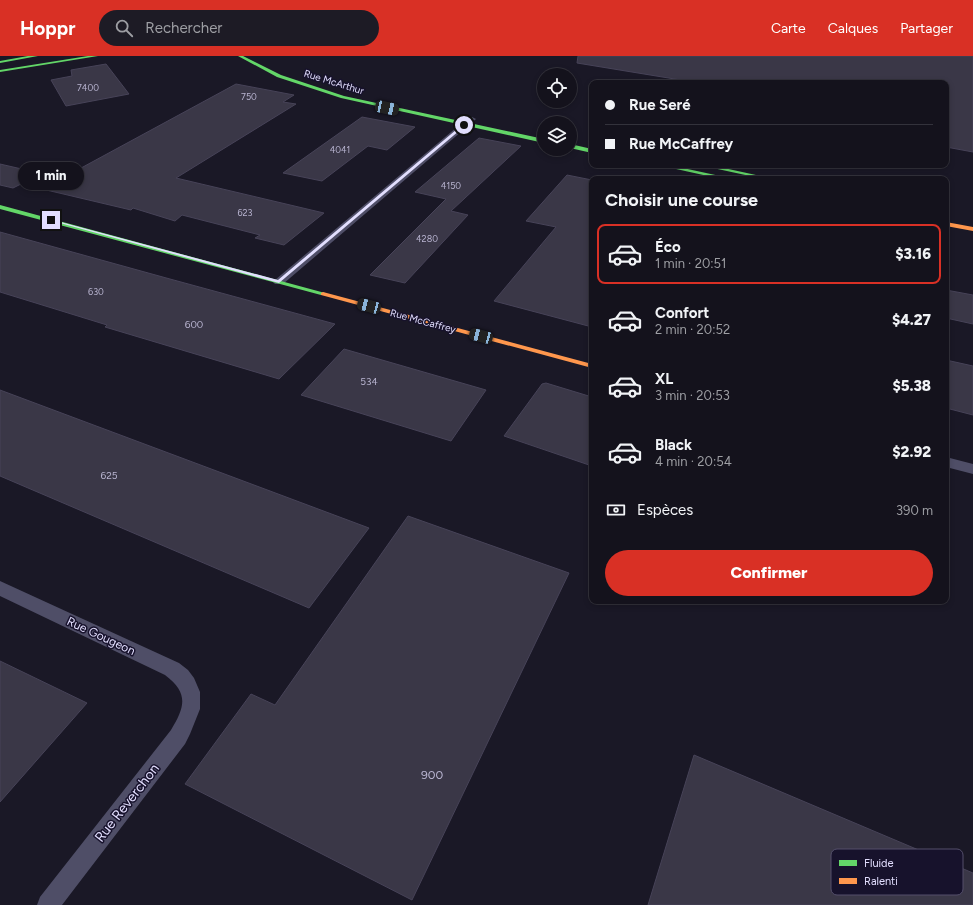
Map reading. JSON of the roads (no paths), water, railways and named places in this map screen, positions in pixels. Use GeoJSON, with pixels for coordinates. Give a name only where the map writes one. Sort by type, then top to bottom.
{"type":"FeatureCollection","features":[{"type":"Feature","properties":{"kind":"main road"},"geometry":{"type":"LineString","coordinates":[[0,62],[36,56]]}},
{"type":"Feature","properties":{"kind":"main road"},"geometry":{"type":"LineString","coordinates":[[16,59],[42,56]]}},
{"type":"Feature","properties":{"kind":"main road"},"geometry":{"type":"LineString","coordinates":[[0,71],[96,56]]}},
{"type":"Feature","properties":{"kind":"main road","name":"Rue McArthur"},"geometry":{"type":"LineString","coordinates":[[240,56],[279,75],[335,95],[374,105],[468,122],[537,132]]}},
{"type":"Feature","properties":{"kind":"main road","name":"Rue McArthur"},"geometry":{"type":"LineString","coordinates":[[257,56],[294,73],[340,89],[537,139]]}},
{"type":"Feature","properties":{"kind":"main road"},"geometry":{"type":"LineString","coordinates":[[577,140],[589,142]]}},
{"type":"Feature","properties":{"kind":"main road"},"geometry":{"type":"LineString","coordinates":[[577,148],[589,150]]}},
{"type":"Feature","properties":{"kind":"main road"},"geometry":{"type":"LineString","coordinates":[[676,168],[715,176]]}},
{"type":"Feature","properties":{"kind":"main road"},"geometry":{"type":"LineString","coordinates":[[717,168],[757,176]]}},
{"type":"Feature","properties":{"kind":"main road","name":"Rue McCaffrey"},"geometry":{"type":"LineString","coordinates":[[0,206],[589,365]]}},
{"type":"Feature","properties":{"kind":"main road"},"geometry":{"type":"LineString","coordinates":[[949,216],[973,220]]}},
{"type":"Feature","properties":{"kind":"main road"},"geometry":{"type":"LineString","coordinates":[[949,225],[973,229]]}},
{"type":"Feature","properties":{"kind":"street"},"geometry":{"type":"LineString","coordinates":[[279,282],[468,122]]}},
{"type":"Feature","properties":{"kind":"street"},"geometry":{"type":"LineString","coordinates":[[949,463],[973,469]]}},
{"type":"Feature","properties":{"kind":"street","name":"Rue Gougeon"},"geometry":{"type":"LineString","coordinates":[[0,588],[172,669],[185,680],[192,694]]}},
{"type":"Feature","properties":{"kind":"street","name":"Rue Reverchon"},"geometry":{"type":"LineString","coordinates":[[48,905],[178,737],[190,714],[192,694]]}}]}
